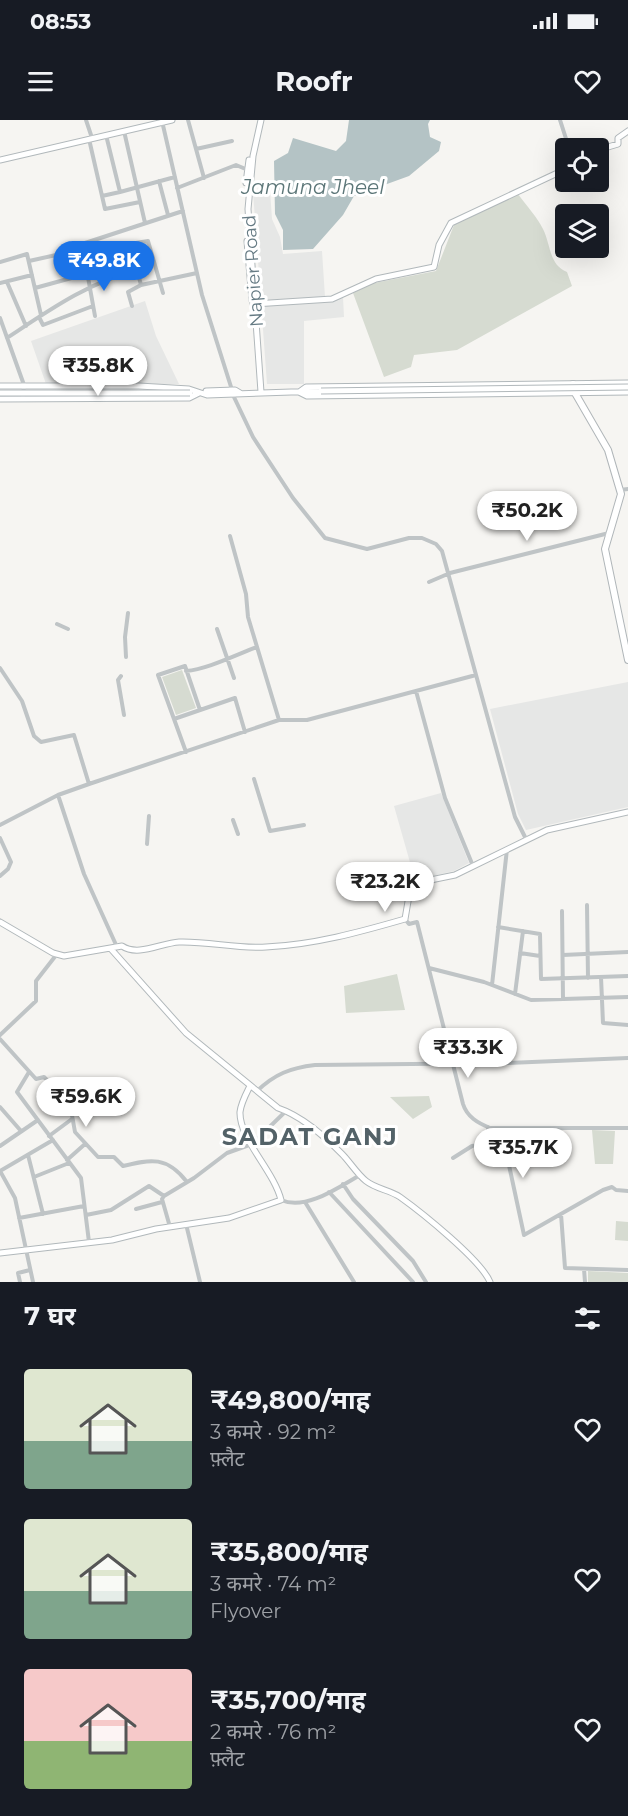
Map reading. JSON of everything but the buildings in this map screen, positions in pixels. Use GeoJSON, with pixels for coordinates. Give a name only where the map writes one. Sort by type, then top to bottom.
{"type":"FeatureCollection","features":[{"type":"Feature","properties":{"kind":"main road"},"geometry":{"type":"LineString","coordinates":[[573,384],[575,393],[608,450],[620,490],[605,549],[628,660]]}},
{"type":"Feature","properties":{"kind":"street"},"geometry":{"type":"LineString","coordinates":[[86,120],[105,209],[140,202]]}},
{"type":"Feature","properties":{"kind":"street"},"geometry":{"type":"LineString","coordinates":[[0,160],[172,120]]}},
{"type":"Feature","properties":{"kind":"street"},"geometry":{"type":"LineString","coordinates":[[188,120],[204,178]]}},
{"type":"Feature","properties":{"kind":"street","name":"Napier Road"},"geometry":{"type":"LineString","coordinates":[[260,120],[249,170],[248,209],[260,390]]}},
{"type":"Feature","properties":{"kind":"street"},"geometry":{"type":"LineString","coordinates":[[560,120],[566,138]]}},
{"type":"Feature","properties":{"kind":"street"},"geometry":{"type":"LineString","coordinates":[[162,121],[197,273],[232,393],[253,436],[282,482],[326,537],[367,549],[409,538],[423,538],[438,547],[450,573],[515,817],[526,839]]}},
{"type":"Feature","properties":{"kind":"street"},"geometry":{"type":"LineString","coordinates":[[124,131],[145,223]]}},
{"type":"Feature","properties":{"kind":"street"},"geometry":{"type":"LineString","coordinates":[[609,147],[618,144],[618,138],[628,131]]}},
{"type":"Feature","properties":{"kind":"street"},"geometry":{"type":"LineString","coordinates":[[106,135],[120,192]]}},
{"type":"Feature","properties":{"kind":"street"},"geometry":{"type":"LineString","coordinates":[[196,149],[232,141]]}},
{"type":"Feature","properties":{"kind":"street"},"geometry":{"type":"LineString","coordinates":[[177,188],[236,165],[249,170]]}},
{"type":"Feature","properties":{"kind":"street"},"geometry":{"type":"LineString","coordinates":[[253,304],[332,299],[376,279],[434,267],[439,244],[451,223],[555,175]]}},
{"type":"Feature","properties":{"kind":"street"},"geometry":{"type":"LineString","coordinates":[[102,196],[175,177]]}},
{"type":"Feature","properties":{"kind":"street"},"geometry":{"type":"LineString","coordinates":[[159,181],[168,216]]}},
{"type":"Feature","properties":{"kind":"street"},"geometry":{"type":"LineString","coordinates":[[96,316],[88,288],[82,244],[183,211]]}},
{"type":"Feature","properties":{"kind":"street"},"geometry":{"type":"LineString","coordinates":[[130,244],[148,242],[163,293]]}},
{"type":"Feature","properties":{"kind":"street"},"geometry":{"type":"LineString","coordinates":[[28,261],[83,249]]}},
{"type":"Feature","properties":{"kind":"street"},"geometry":{"type":"LineString","coordinates":[[0,262],[27,254],[43,325],[93,306]]}},
{"type":"Feature","properties":{"kind":"street"},"geometry":{"type":"LineString","coordinates":[[7,338],[88,288],[137,270],[141,285]]}},
{"type":"Feature","properties":{"kind":"street"},"geometry":{"type":"LineString","coordinates":[[132,306],[128,292],[141,285],[197,273]]}},
{"type":"Feature","properties":{"kind":"street"},"geometry":{"type":"LineString","coordinates":[[35,288],[86,274]]}},
{"type":"Feature","properties":{"kind":"street"},"geometry":{"type":"LineString","coordinates":[[0,283],[32,275]]}},
{"type":"Feature","properties":{"kind":"street"},"geometry":{"type":"LineString","coordinates":[[7,282],[26,326]]}},
{"type":"Feature","properties":{"kind":"street"},"geometry":{"type":"LineString","coordinates":[[0,318],[24,385],[23,399]]}},
{"type":"Feature","properties":{"kind":"street"},"geometry":{"type":"LineString","coordinates":[[300,392],[306,387],[364,385],[628,385]]}},
{"type":"Feature","properties":{"kind":"street"},"geometry":{"type":"LineString","coordinates":[[0,393],[240,393],[260,390],[300,392],[628,385]]}},
{"type":"Feature","properties":{"kind":"street"},"geometry":{"type":"LineString","coordinates":[[0,386],[139,386],[189,389],[201,393]]}},
{"type":"Feature","properties":{"kind":"street"},"geometry":{"type":"LineString","coordinates":[[300,392],[308,396],[370,398],[628,392]]}},
{"type":"Feature","properties":{"kind":"street"},"geometry":{"type":"LineString","coordinates":[[0,399],[189,398],[201,393]]}},
{"type":"Feature","properties":{"kind":"street"},"geometry":{"type":"LineString","coordinates":[[620,490],[628,489]]}},
{"type":"Feature","properties":{"kind":"street"},"geometry":{"type":"LineString","coordinates":[[429,582],[450,573],[609,533]]}},
{"type":"Feature","properties":{"kind":"street"},"geometry":{"type":"LineString","coordinates":[[230,536],[257,647],[279,720]]}},
{"type":"Feature","properties":{"kind":"street"},"geometry":{"type":"LineString","coordinates":[[126,657],[125,637],[128,613]]}},
{"type":"Feature","properties":{"kind":"street"},"geometry":{"type":"LineString","coordinates":[[57,624],[68,629]]}},
{"type":"Feature","properties":{"kind":"street"},"geometry":{"type":"LineString","coordinates":[[217,629],[234,678]]}},
{"type":"Feature","properties":{"kind":"street"},"geometry":{"type":"LineString","coordinates":[[186,671],[203,669],[209,663],[257,647]]}},
{"type":"Feature","properties":{"kind":"street"},"geometry":{"type":"LineString","coordinates":[[186,752],[158,675],[185,666],[200,710]]}},
{"type":"Feature","properties":{"kind":"street"},"geometry":{"type":"LineString","coordinates":[[0,668],[22,701],[34,736],[40,742],[74,735],[88,784]]}},
{"type":"Feature","properties":{"kind":"street"},"geometry":{"type":"LineString","coordinates":[[0,825],[58,795],[279,720],[307,720],[477,675]]}},
{"type":"Feature","properties":{"kind":"street"},"geometry":{"type":"LineString","coordinates":[[121,676],[118,680],[124,715]]}},
{"type":"Feature","properties":{"kind":"street"},"geometry":{"type":"LineString","coordinates":[[416,691],[445,798],[473,866]]}},
{"type":"Feature","properties":{"kind":"street"},"geometry":{"type":"LineString","coordinates":[[174,719],[235,698],[245,732]]}},
{"type":"Feature","properties":{"kind":"street"},"geometry":{"type":"LineString","coordinates":[[254,779],[270,831],[304,825]]}},
{"type":"Feature","properties":{"kind":"street"},"geometry":{"type":"LineString","coordinates":[[58,795],[84,873],[114,948],[186,1033],[278,1108],[306,1123],[373,1185],[399,1196],[430,1221],[480,1266],[490,1282]]}},
{"type":"Feature","properties":{"kind":"street"},"geometry":{"type":"LineString","coordinates":[[628,812],[547,830],[455,875],[411,884],[405,919],[409,924],[417,922],[465,1111],[488,1127],[628,1128]]}},
{"type":"Feature","properties":{"kind":"street"},"geometry":{"type":"LineString","coordinates":[[147,844],[149,816]]}},
{"type":"Feature","properties":{"kind":"street"},"geometry":{"type":"LineString","coordinates":[[233,820],[238,834]]}},
{"type":"Feature","properties":{"kind":"street"},"geometry":{"type":"LineString","coordinates":[[0,838],[11,862],[8,869],[0,876]]}},
{"type":"Feature","properties":{"kind":"street"},"geometry":{"type":"LineString","coordinates":[[492,986],[507,848]]}},
{"type":"Feature","properties":{"kind":"street"},"geometry":{"type":"LineString","coordinates":[[587,905],[588,978]]}},
{"type":"Feature","properties":{"kind":"street"},"geometry":{"type":"LineString","coordinates":[[562,911],[562,999]]}},
{"type":"Feature","properties":{"kind":"street"},"geometry":{"type":"LineString","coordinates":[[0,922],[64,956],[114,948],[146,949],[176,942],[264,948],[357,933],[405,919]]}},
{"type":"Feature","properties":{"kind":"street"},"geometry":{"type":"LineString","coordinates":[[498,927],[541,935],[540,979],[628,976]]}},
{"type":"Feature","properties":{"kind":"street"},"geometry":{"type":"LineString","coordinates":[[515,994],[523,931]]}},
{"type":"Feature","properties":{"kind":"street"},"geometry":{"type":"LineString","coordinates":[[563,955],[628,952]]}},
{"type":"Feature","properties":{"kind":"street"},"geometry":{"type":"LineString","coordinates":[[520,953],[540,956]]}},
{"type":"Feature","properties":{"kind":"street"},"geometry":{"type":"LineString","coordinates":[[57,954],[36,981],[36,1000],[0,1037],[36,1079],[44,1077],[70,1104],[75,1132],[98,1157],[114,1157],[123,1166],[157,1160],[177,1169],[187,1182]]}},
{"type":"Feature","properties":{"kind":"street"},"geometry":{"type":"LineString","coordinates":[[429,968],[531,1000],[628,997]]}},
{"type":"Feature","properties":{"kind":"street"},"geometry":{"type":"LineString","coordinates":[[601,977],[603,1023],[628,1025]]}},
{"type":"Feature","properties":{"kind":"street"},"geometry":{"type":"LineString","coordinates":[[257,1091],[270,1079],[293,1068],[628,1058]]}},
{"type":"Feature","properties":{"kind":"street"},"geometry":{"type":"LineString","coordinates":[[29,1072],[17,1092],[81,1178],[90,1242]]}},
{"type":"Feature","properties":{"kind":"street"},"geometry":{"type":"LineString","coordinates":[[250,1086],[240,1112],[242,1125],[271,1174],[281,1200]]}},
{"type":"Feature","properties":{"kind":"street"},"geometry":{"type":"LineString","coordinates":[[0,1107],[21,1131]]}},
{"type":"Feature","properties":{"kind":"street"},"geometry":{"type":"LineString","coordinates":[[136,1209],[163,1199],[227,1153],[252,1144],[286,1111]]}},
{"type":"Feature","properties":{"kind":"street"},"geometry":{"type":"LineString","coordinates":[[33,1282],[15,1198],[0,1171],[28,1155],[72,1119]]}},
{"type":"Feature","properties":{"kind":"street"},"geometry":{"type":"LineString","coordinates":[[0,1146],[38,1120]]}},
{"type":"Feature","properties":{"kind":"street"},"geometry":{"type":"LineString","coordinates":[[453,1158],[472,1146],[488,1144],[488,1127]]}},
{"type":"Feature","properties":{"kind":"street"},"geometry":{"type":"LineString","coordinates":[[501,1128],[524,1235],[612,1186],[616,1190],[628,1191]]}},
{"type":"Feature","properties":{"kind":"street"},"geometry":{"type":"LineString","coordinates":[[34,1177],[68,1161],[85,1144]]}},
{"type":"Feature","properties":{"kind":"street"},"geometry":{"type":"LineString","coordinates":[[28,1155],[44,1214]]}},
{"type":"Feature","properties":{"kind":"street"},"geometry":{"type":"LineString","coordinates":[[0,1253],[112,1240],[170,1227],[229,1218],[281,1200],[288,1203],[305,1202],[361,1175]]}},
{"type":"Feature","properties":{"kind":"street"},"geometry":{"type":"LineString","coordinates":[[344,1184],[353,1199],[413,1261],[426,1282]]}},
{"type":"Feature","properties":{"kind":"street"},"geometry":{"type":"LineString","coordinates":[[86,1215],[111,1210],[149,1186],[163,1199],[170,1227]]}},
{"type":"Feature","properties":{"kind":"street"},"geometry":{"type":"LineString","coordinates":[[329,1192],[411,1281],[418,1271]]}},
{"type":"Feature","properties":{"kind":"street"},"geometry":{"type":"LineString","coordinates":[[305,1202],[354,1282]]}},
{"type":"Feature","properties":{"kind":"street"},"geometry":{"type":"LineString","coordinates":[[19,1218],[84,1206]]}},
{"type":"Feature","properties":{"kind":"street"},"geometry":{"type":"LineString","coordinates":[[561,1214],[565,1268],[628,1270]]}},
{"type":"Feature","properties":{"kind":"street"},"geometry":{"type":"LineString","coordinates":[[186,1224],[200,1282]]}},
{"type":"Feature","properties":{"kind":"street"},"geometry":{"type":"LineString","coordinates":[[585,1269],[585,1282]]}},
{"type":"Feature","properties":{"kind":"street"},"geometry":{"type":"LineString","coordinates":[[20,1282],[18,1273],[30,1270]]}},
{"type":"Feature","properties":{"kind":"shaded area"},"geometry":{"type":"Polygon","coordinates":[[[270,190],[272,219],[280,237],[283,254],[322,251],[325,297],[343,297],[344,317],[304,321],[304,384],[267,384],[253,192],[270,190]]]}},
{"type":"Feature","properties":{"kind":"shaded area"},"geometry":{"type":"Polygon","coordinates":[[[518,194],[541,225],[554,260],[561,269],[567,272],[572,286],[457,350],[414,355],[411,367],[384,377],[353,293],[374,283],[436,271],[454,225],[518,194]]]}},
{"type":"Feature","properties":{"kind":"shaded area"},"geometry":{"type":"Polygon","coordinates":[[[145,301],[156,336],[179,384],[46,384],[31,341],[145,301]]]}},
{"type":"Feature","properties":{"kind":"shaded area"},"geometry":{"type":"Polygon","coordinates":[[[182,670],[196,708],[176,715],[162,677],[182,670]]]}},
{"type":"Feature","properties":{"kind":"shaded area"},"geometry":{"type":"Polygon","coordinates":[[[628,682],[628,807],[526,830],[518,814],[490,709],[628,682]]]}},
{"type":"Feature","properties":{"kind":"shaded area"},"geometry":{"type":"Polygon","coordinates":[[[441,793],[469,863],[454,871],[415,880],[394,806],[441,793]]]}},
{"type":"Feature","properties":{"kind":"shaded area"},"geometry":{"type":"Polygon","coordinates":[[[397,974],[405,1010],[346,1013],[344,986],[397,974]]]}},
{"type":"Feature","properties":{"kind":"shaded area"},"geometry":{"type":"Polygon","coordinates":[[[429,1096],[432,1107],[413,1119],[390,1097],[429,1096]]]}},
{"type":"Feature","properties":{"kind":"shaded area"},"geometry":{"type":"Polygon","coordinates":[[[592,1130],[615,1131],[613,1164],[595,1164],[592,1130]]]}},
{"type":"Feature","properties":{"kind":"shaded area"},"geometry":{"type":"Polygon","coordinates":[[[616,1221],[628,1222],[628,1241],[615,1240],[616,1221]]]}},
{"type":"Feature","properties":{"kind":"shaded area"},"geometry":{"type":"Polygon","coordinates":[[[588,1271],[628,1273],[628,1282],[588,1282],[588,1271]]]}},
{"type":"Feature","properties":{"kind":"water","name":"Jamuna Jheel"},"geometry":{"type":"Polygon","coordinates":[[[349,120],[430,120],[428,124],[430,137],[441,142],[439,151],[409,176],[354,196],[343,215],[313,249],[283,250],[283,230],[275,214],[274,161],[288,153],[293,138],[336,151],[346,141],[349,120]]]}},
{"type":"Feature","properties":{"kind":"district","name":"SADAT GANJ"},"geometry":{"type":"Point","coordinates":[310,1137]}}]}
